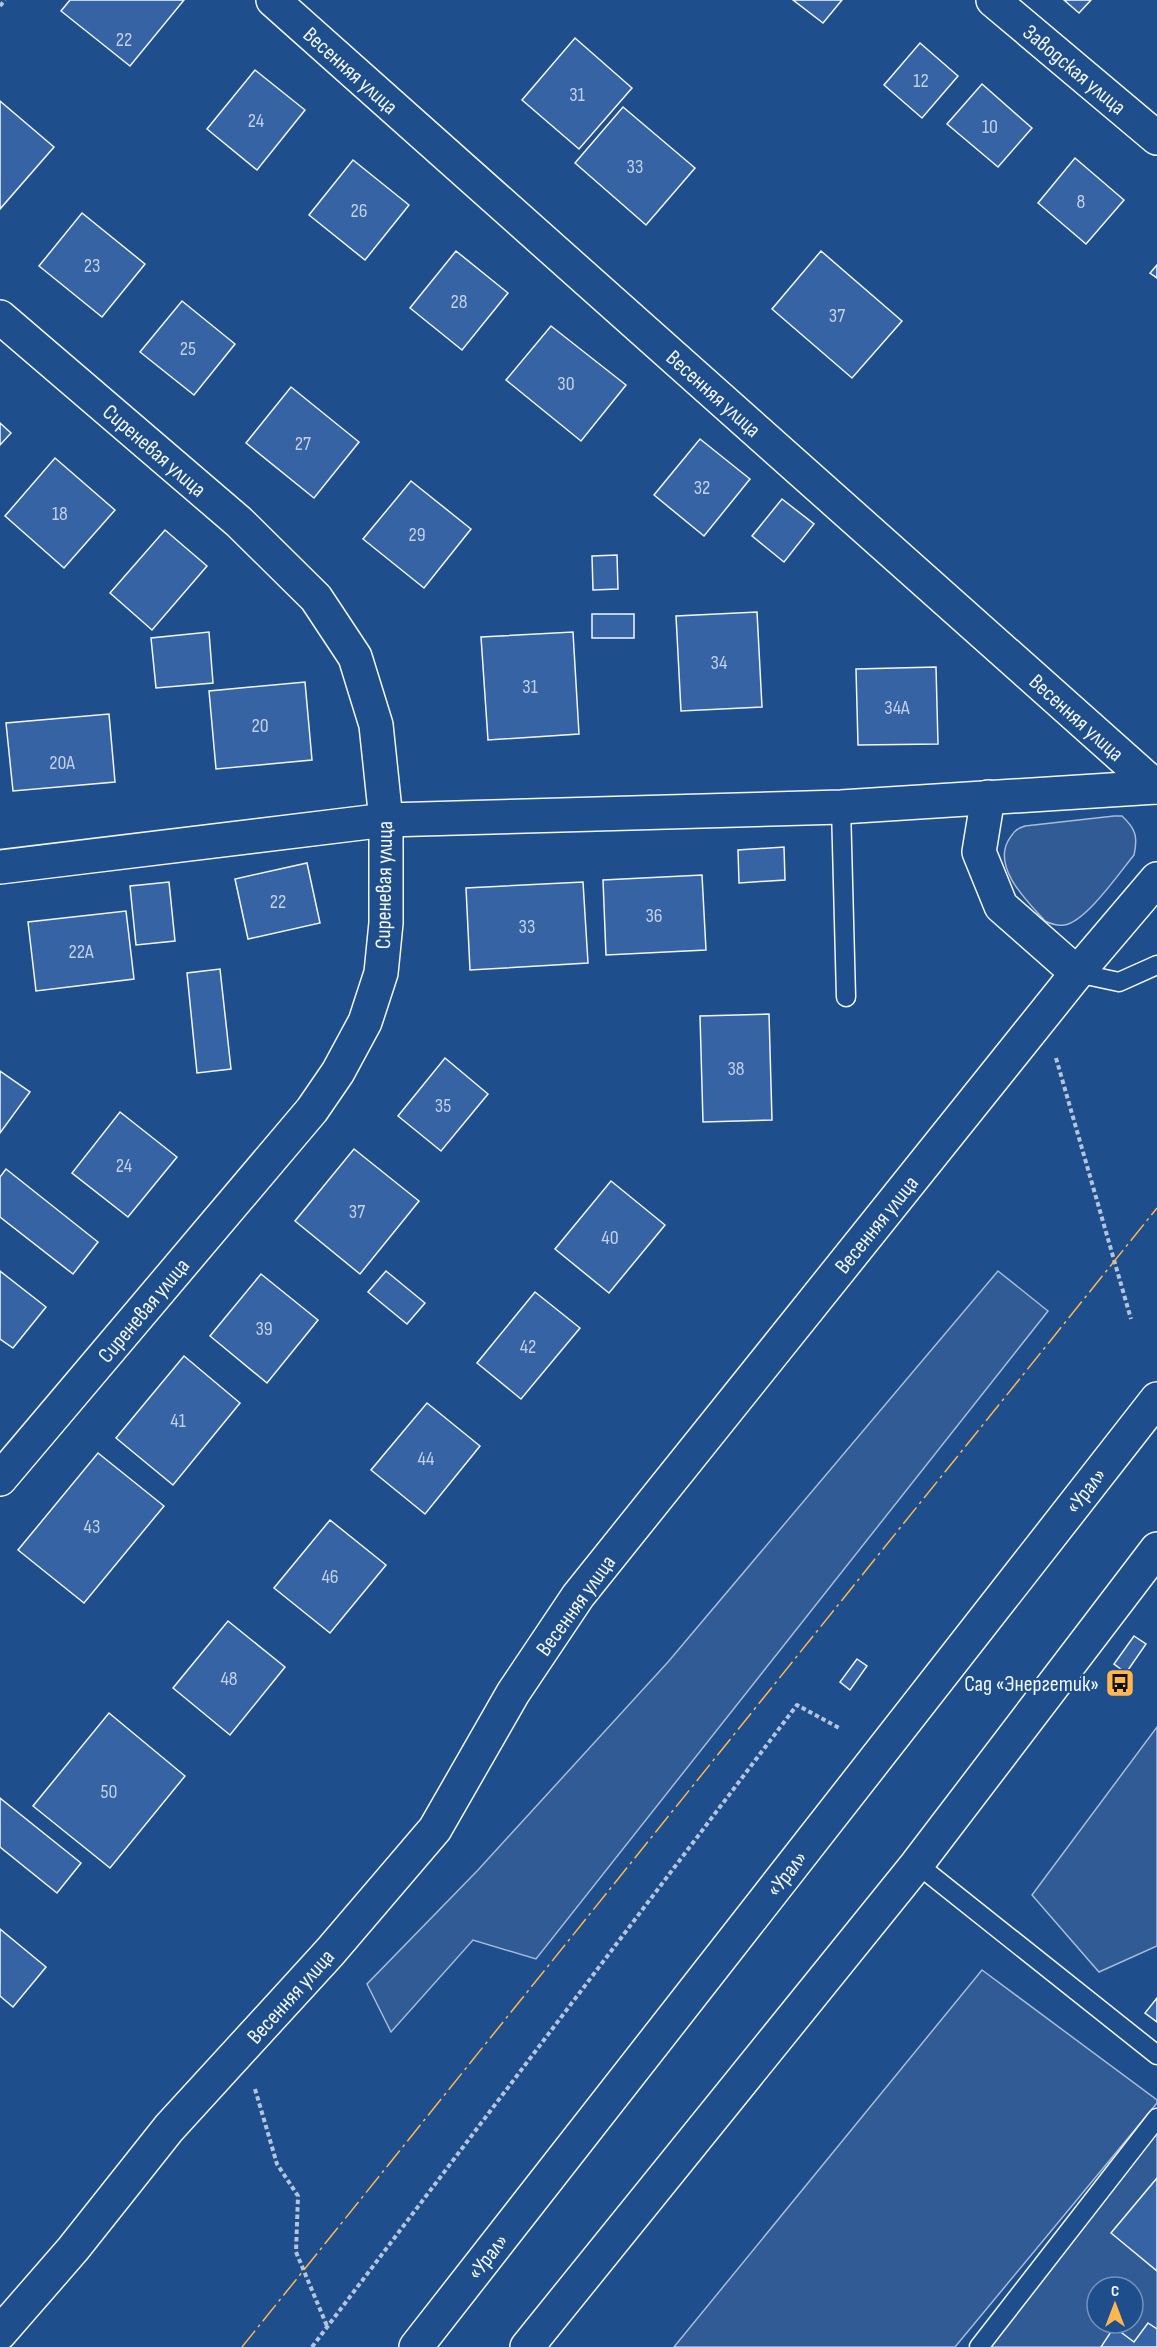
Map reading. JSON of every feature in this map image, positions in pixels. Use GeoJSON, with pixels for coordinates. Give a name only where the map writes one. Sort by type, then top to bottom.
{"type":"FeatureCollection","features":[{"type":"Feature","properties":{"kind":"street","name":"Весенняя улица"},"geometry":{"type":"LineString","coordinates":[[273,0],[1157,787]]}},
{"type":"Feature","properties":{"kind":"street","name":"Заводская улица"},"geometry":{"type":"LineString","coordinates":[[993,0],[1157,138]]}},
{"type":"Feature","properties":{"kind":"street","name":"Сиреневая улица"},"geometry":{"type":"LineString","coordinates":[[0,317],[239,522],[316,598],[355,657],[376,725],[386,820],[386,923],[381,973],[364,1022],[338,1072],[312,1110],[0,1479]]}},
{"type":"Feature","properties":{"kind":"street"},"geometry":{"type":"LineString","coordinates":[[0,867],[386,820],[841,807],[1157,787]]}},
{"type":"Feature","properties":{"kind":"street"},"geometry":{"type":"LineString","coordinates":[[988,797],[979,852],[1001,906],[1077,973]]}},
{"type":"Feature","properties":{"kind":"street","name":"Весенняя улица"},"geometry":{"type":"LineString","coordinates":[[0,2333],[73,2249],[169,2128],[330,1952],[435,1829],[513,1694],[578,1596],[1077,973],[1157,879]]}},
{"type":"Feature","properties":{"kind":"street","name":"«Урал»"},"geometry":{"type":"LineString","coordinates":[[416,2347],[1157,1399]]}},
{"type":"Feature","properties":{"kind":"street"},"geometry":{"type":"LineString","coordinates":[[527,2347],[917,1864],[1152,1555]]}},
{"type":"Feature","properties":{"kind":"lane"},"geometry":{"type":"LineString","coordinates":[[841,807],[846,998]]}},
{"type":"Feature","properties":{"kind":"lane"},"geometry":{"type":"LineString","coordinates":[[1077,973],[1119,982],[1157,965]]}},
{"type":"Feature","properties":{"kind":"lane"},"geometry":{"type":"LineString","coordinates":[[917,1864],[1157,2055]]}},
{"type":"Feature","properties":{"kind":"lane"},"geometry":{"type":"LineString","coordinates":[[979,2347],[1157,2118]]}},
{"type":"Feature","properties":{"kind":"path"},"geometry":{"type":"LineString","coordinates":[[0,6],[5,0]]}},
{"type":"Feature","properties":{"kind":"path"},"geometry":{"type":"LineString","coordinates":[[1044,1014],[1131,1319]]}},
{"type":"Feature","properties":{"kind":"path"},"geometry":{"type":"LineString","coordinates":[[312,2347],[797,1705],[841,1729]]}},
{"type":"Feature","properties":{"kind":"path"},"geometry":{"type":"LineString","coordinates":[[243,2048],[277,2164],[298,2196],[296,2252],[327,2326]]}},
{"type":"Feature","properties":{"kind":"shaded area"},"geometry":{"type":"Polygon","coordinates":[[[1122,816],[1133,829],[1136,838],[1134,855],[1102,896],[1082,916],[1064,925],[1045,921],[1022,895],[1009,874],[1005,863],[1005,852],[1011,836],[1025,826],[1122,816]]]}},
{"type":"Feature","properties":{"kind":"shaded area"},"geometry":{"type":"Polygon","coordinates":[[[998,1271],[1048,1311],[536,1959],[473,1940],[391,2032],[367,1984],[478,1870],[668,1662],[998,1271]]]}},
{"type":"Feature","properties":{"kind":"shaded area"},"geometry":{"type":"Polygon","coordinates":[[[1157,1727],[1157,1946],[1099,1972],[1032,1895],[1157,1727]]]}},
{"type":"Feature","properties":{"kind":"shaded area"},"geometry":{"type":"Polygon","coordinates":[[[982,1970],[1157,2100],[1157,2103],[955,2347],[674,2347],[982,1970]]]}},
{"type":"Feature","properties":{"kind":"shaded area"},"geometry":{"type":"Polygon","coordinates":[[[1157,2123],[1157,2347],[975,2347],[1157,2123]]]}},
{"type":"Feature","properties":{"kind":"building"},"geometry":{"type":"Polygon","coordinates":[[[70,0],[184,0],[130,66],[61,11],[70,0]]]}},
{"type":"Feature","properties":{"kind":"building"},"geometry":{"type":"Polygon","coordinates":[[[793,0],[842,0],[823,23],[793,0]]]}},
{"type":"Feature","properties":{"kind":"building"},"geometry":{"type":"Polygon","coordinates":[[[1064,0],[1091,0],[1079,13],[1064,0]]]}},
{"type":"Feature","properties":{"kind":"building"},"geometry":{"type":"Polygon","coordinates":[[[575,38],[632,88],[579,149],[522,100],[575,38]]]}},
{"type":"Feature","properties":{"kind":"building"},"geometry":{"type":"Polygon","coordinates":[[[920,43],[958,76],[922,118],[884,85],[920,43]]]}},
{"type":"Feature","properties":{"kind":"building"},"geometry":{"type":"Polygon","coordinates":[[[255,70],[305,110],[257,170],[207,129],[255,70]]]}},
{"type":"Feature","properties":{"kind":"building"},"geometry":{"type":"Polygon","coordinates":[[[982,84],[1032,128],[998,167],[947,124],[982,84]]]}},
{"type":"Feature","properties":{"kind":"building"},"geometry":{"type":"Polygon","coordinates":[[[0,101],[54,147],[0,209],[0,101]]]}},
{"type":"Feature","properties":{"kind":"building"},"geometry":{"type":"Polygon","coordinates":[[[623,107],[695,168],[646,225],[575,163],[623,107]]]}},
{"type":"Feature","properties":{"kind":"building"},"geometry":{"type":"Polygon","coordinates":[[[1075,158],[1124,200],[1086,244],[1038,203],[1075,158]]]}},
{"type":"Feature","properties":{"kind":"building"},"geometry":{"type":"Polygon","coordinates":[[[353,160],[409,205],[365,260],[309,215],[353,160]]]}},
{"type":"Feature","properties":{"kind":"building"},"geometry":{"type":"Polygon","coordinates":[[[82,213],[145,264],[102,317],[39,266],[82,213]]]}},
{"type":"Feature","properties":{"kind":"building"},"geometry":{"type":"Polygon","coordinates":[[[456,251],[508,293],[462,350],[410,308],[456,251]]]}},
{"type":"Feature","properties":{"kind":"building"},"geometry":{"type":"Polygon","coordinates":[[[821,251],[902,321],[852,378],[772,309],[821,251]]]}},
{"type":"Feature","properties":{"kind":"building"},"geometry":{"type":"Polygon","coordinates":[[[1157,265],[1157,278],[1150,273],[1157,265]]]}},
{"type":"Feature","properties":{"kind":"building"},"geometry":{"type":"Polygon","coordinates":[[[182,301],[235,344],[194,395],[140,352],[182,301]]]}},
{"type":"Feature","properties":{"kind":"building"},"geometry":{"type":"Polygon","coordinates":[[[551,326],[626,385],[581,441],[506,380],[551,326]]]}},
{"type":"Feature","properties":{"kind":"building"},"geometry":{"type":"Polygon","coordinates":[[[291,387],[359,442],[314,498],[246,443],[291,387]]]}},
{"type":"Feature","properties":{"kind":"building"},"geometry":{"type":"Polygon","coordinates":[[[0,423],[11,433],[0,445],[0,423]]]}},
{"type":"Feature","properties":{"kind":"building"},"geometry":{"type":"Polygon","coordinates":[[[700,439],[750,479],[704,536],[654,495],[700,439]]]}},
{"type":"Feature","properties":{"kind":"building"},"geometry":{"type":"Polygon","coordinates":[[[55,458],[115,510],[64,568],[5,516],[55,458]]]}},
{"type":"Feature","properties":{"kind":"building"},"geometry":{"type":"Polygon","coordinates":[[[411,481],[471,529],[424,588],[363,539],[411,481]]]}},
{"type":"Feature","properties":{"kind":"building"},"geometry":{"type":"Polygon","coordinates":[[[782,499],[814,524],[784,562],[752,536],[782,499]]]}},
{"type":"Feature","properties":{"kind":"building"},"geometry":{"type":"Polygon","coordinates":[[[165,530],[207,566],[152,630],[110,593],[165,530]]]}},
{"type":"Feature","properties":{"kind":"building"},"geometry":{"type":"Polygon","coordinates":[[[617,555],[618,589],[593,590],[592,556],[617,555]]]}},
{"type":"Feature","properties":{"kind":"building"},"geometry":{"type":"Polygon","coordinates":[[[757,612],[762,707],[681,711],[676,616],[757,612]]]}},
{"type":"Feature","properties":{"kind":"building"},"geometry":{"type":"Polygon","coordinates":[[[592,614],[634,614],[634,638],[592,638],[592,614]]]}},
{"type":"Feature","properties":{"kind":"building"},"geometry":{"type":"Polygon","coordinates":[[[209,632],[213,683],[156,688],[151,638],[209,632]]]}},
{"type":"Feature","properties":{"kind":"building"},"geometry":{"type":"Polygon","coordinates":[[[573,632],[579,734],[488,740],[481,637],[573,632]]]}},
{"type":"Feature","properties":{"kind":"building"},"geometry":{"type":"Polygon","coordinates":[[[936,667],[938,744],[858,745],[856,669],[936,667]]]}},
{"type":"Feature","properties":{"kind":"building"},"geometry":{"type":"Polygon","coordinates":[[[305,682],[312,760],[216,769],[209,691],[305,682]]]}},
{"type":"Feature","properties":{"kind":"building"},"geometry":{"type":"Polygon","coordinates":[[[109,714],[115,782],[13,791],[6,723],[109,714]]]}},
{"type":"Feature","properties":{"kind":"building"},"geometry":{"type":"Polygon","coordinates":[[[784,847],[785,880],[739,883],[738,850],[784,847]]]}},
{"type":"Feature","properties":{"kind":"building"},"geometry":{"type":"Polygon","coordinates":[[[307,863],[320,923],[248,939],[235,879],[307,863]]]}},
{"type":"Feature","properties":{"kind":"building"},"geometry":{"type":"Polygon","coordinates":[[[702,875],[706,950],[606,955],[603,880],[702,875]]]}},
{"type":"Feature","properties":{"kind":"building"},"geometry":{"type":"Polygon","coordinates":[[[169,882],[175,941],[136,945],[130,886],[169,882]]]}},
{"type":"Feature","properties":{"kind":"building"},"geometry":{"type":"Polygon","coordinates":[[[583,882],[588,963],[470,970],[466,888],[583,882]]]}},
{"type":"Feature","properties":{"kind":"building"},"geometry":{"type":"Polygon","coordinates":[[[126,911],[134,979],[36,991],[28,922],[126,911]]]}},
{"type":"Feature","properties":{"kind":"building"},"geometry":{"type":"Polygon","coordinates":[[[220,969],[231,1069],[197,1073],[187,973],[220,969]]]}},
{"type":"Feature","properties":{"kind":"building"},"geometry":{"type":"Polygon","coordinates":[[[769,1014],[772,1120],[703,1122],[700,1016],[769,1014]]]}},
{"type":"Feature","properties":{"kind":"building"},"geometry":{"type":"Polygon","coordinates":[[[445,1058],[488,1094],[441,1151],[398,1116],[445,1058]]]}},
{"type":"Feature","properties":{"kind":"building"},"geometry":{"type":"Polygon","coordinates":[[[0,1071],[30,1092],[0,1133],[0,1071]]]}},
{"type":"Feature","properties":{"kind":"building"},"geometry":{"type":"Polygon","coordinates":[[[120,1112],[177,1157],[128,1217],[72,1173],[120,1112]]]}},
{"type":"Feature","properties":{"kind":"building"},"geometry":{"type":"Polygon","coordinates":[[[354,1149],[419,1201],[360,1274],[295,1221],[354,1149]]]}},
{"type":"Feature","properties":{"kind":"building"},"geometry":{"type":"Polygon","coordinates":[[[6,1169],[98,1242],[73,1274],[0,1217],[0,1177],[6,1169]]]}},
{"type":"Feature","properties":{"kind":"building"},"geometry":{"type":"Polygon","coordinates":[[[611,1181],[665,1225],[609,1293],[555,1249],[611,1181]]]}},
{"type":"Feature","properties":{"kind":"building"},"geometry":{"type":"Polygon","coordinates":[[[0,1271],[46,1307],[13,1348],[0,1339],[0,1271]]]}},
{"type":"Feature","properties":{"kind":"building"},"geometry":{"type":"Polygon","coordinates":[[[386,1271],[425,1303],[407,1324],[368,1292],[386,1271]]]}},
{"type":"Feature","properties":{"kind":"building"},"geometry":{"type":"Polygon","coordinates":[[[261,1274],[318,1320],[267,1383],[210,1336],[261,1274]]]}},
{"type":"Feature","properties":{"kind":"building"},"geometry":{"type":"Polygon","coordinates":[[[535,1292],[580,1328],[521,1399],[477,1363],[535,1292]]]}},
{"type":"Feature","properties":{"kind":"building"},"geometry":{"type":"Polygon","coordinates":[[[184,1356],[240,1403],[173,1485],[116,1438],[184,1356]]]}},
{"type":"Feature","properties":{"kind":"building"},"geometry":{"type":"Polygon","coordinates":[[[427,1403],[480,1446],[425,1514],[371,1470],[427,1403]]]}},
{"type":"Feature","properties":{"kind":"building"},"geometry":{"type":"Polygon","coordinates":[[[98,1453],[164,1506],[84,1603],[18,1550],[98,1453]]]}},
{"type":"Feature","properties":{"kind":"building"},"geometry":{"type":"Polygon","coordinates":[[[330,1520],[386,1565],[330,1633],[274,1588],[330,1520]]]}},
{"type":"Feature","properties":{"kind":"building"},"geometry":{"type":"Polygon","coordinates":[[[228,1621],[285,1667],[230,1735],[173,1688],[228,1621]]]}},
{"type":"Feature","properties":{"kind":"building"},"geometry":{"type":"Polygon","coordinates":[[[1134,1636],[1146,1644],[1126,1673],[1114,1664],[1134,1636]]]}},
{"type":"Feature","properties":{"kind":"building"},"geometry":{"type":"Polygon","coordinates":[[[857,1659],[867,1666],[850,1690],[840,1682],[857,1659]]]}},
{"type":"Feature","properties":{"kind":"building"},"geometry":{"type":"Polygon","coordinates":[[[109,1713],[185,1776],[110,1868],[33,1806],[109,1713]]]}},
{"type":"Feature","properties":{"kind":"building"},"geometry":{"type":"Polygon","coordinates":[[[0,1798],[81,1863],[57,1893],[0,1847],[0,1798]]]}},
{"type":"Feature","properties":{"kind":"building"},"geometry":{"type":"Polygon","coordinates":[[[0,1929],[46,1967],[13,2007],[0,1996],[0,1929]]]}},
{"type":"Feature","properties":{"kind":"building"},"geometry":{"type":"Polygon","coordinates":[[[1157,1998],[1157,2022],[1145,2013],[1157,1998]]]}},
{"type":"Feature","properties":{"kind":"building"},"geometry":{"type":"Polygon","coordinates":[[[1157,2178],[1157,2271],[1111,2233],[1157,2178]]]}},
{"type":"Feature","properties":{"kind":"building"},"geometry":{"type":"Polygon","coordinates":[[[1148,2323],[1157,2329],[1157,2347],[1101,2347],[1109,2335],[1125,2335],[1134,2342],[1139,2335],[1145,2335],[1145,2327],[1148,2323]]]}},
{"type":"Feature","properties":{"kind":"power"},"geometry":{"type":"LineString","coordinates":[[242,2347],[1157,1208]]}},
{"type":"Feature","properties":{"kind":"place","name":"Сад «Энергетик»"},"geometry":{"type":"Point","coordinates":[1120,1683]}}]}
